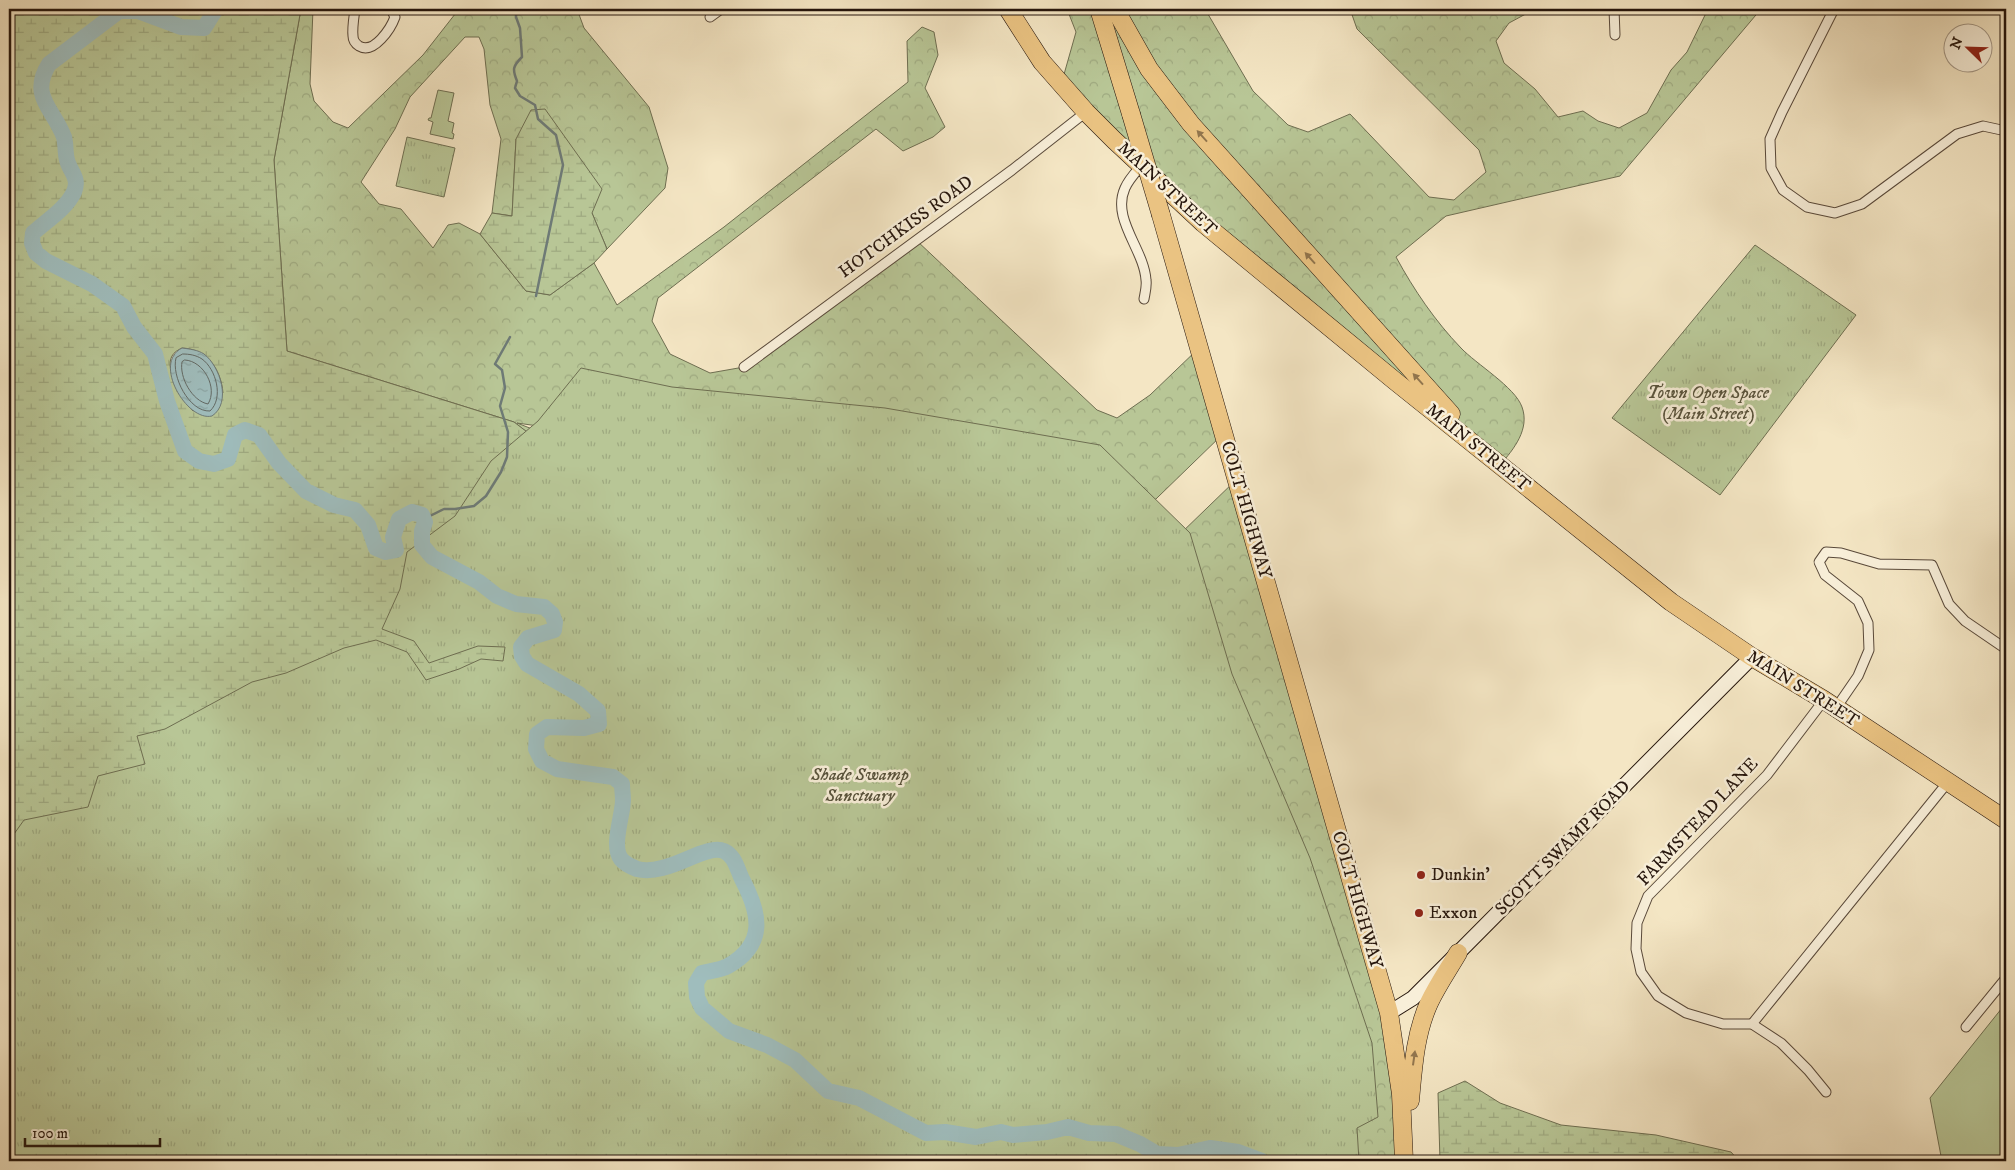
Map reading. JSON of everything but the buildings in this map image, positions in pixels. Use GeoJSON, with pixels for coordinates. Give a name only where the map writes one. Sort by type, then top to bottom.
{"type":"FeatureCollection","features":[{"type":"Feature","properties":{"kind":"highway","name":"MAIN STREET"},"geometry":{"type":"LineString","coordinates":[[1008,9],[1042,62],[1086,112],[1141,166],[1242,256],[1648,585],[1752,657],[1830,704],[2006,820]]}},
{"type":"Feature","properties":{"kind":"highway","name":"COLT HIGHWAY"},"geometry":{"type":"LineString","coordinates":[[1099,9],[1161,216],[1389,1013]]}},
{"type":"Feature","properties":{"kind":"highway"},"geometry":{"type":"LineString","coordinates":[[1115,9],[1149,69],[1191,124],[1441,404],[1500,465]]}},
{"type":"Feature","properties":{"kind":"highway"},"geometry":{"type":"LineString","coordinates":[[1404,1160],[1417,1040],[1429,1004],[1458,954]]}},
{"type":"Feature","properties":{"kind":"highway"},"geometry":{"type":"LineString","coordinates":[[1389,1013],[1399,1075],[1404,1160]]}},
{"type":"Feature","properties":{"kind":"main road","name":"SCOTT SWAMP ROAD"},"geometry":{"type":"LineString","coordinates":[[1389,1013],[1412,998],[1458,954],[1752,657]]}},
{"type":"Feature","properties":{"kind":"street"},"geometry":{"type":"LineString","coordinates":[[355,9],[353,37],[356,44],[362,48],[368,48],[374,45],[392,24],[395,17],[391,9]]}},
{"type":"Feature","properties":{"kind":"street"},"geometry":{"type":"LineString","coordinates":[[710,17],[721,9]]}},
{"type":"Feature","properties":{"kind":"street"},"geometry":{"type":"LineString","coordinates":[[1614,9],[1615,35]]}},
{"type":"Feature","properties":{"kind":"street"},"geometry":{"type":"LineString","coordinates":[[1834,9],[1770,139],[1771,168],[1783,190],[1807,207],[1835,213],[1862,204],[1957,134],[1983,126],[2006,131]]}},
{"type":"Feature","properties":{"kind":"street","name":"HOTCHKISS ROAD"},"geometry":{"type":"LineString","coordinates":[[744,367],[1012,170],[1086,112]]}},
{"type":"Feature","properties":{"kind":"street"},"geometry":{"type":"LineString","coordinates":[[1141,166],[1130,179],[1122,200],[1126,223],[1145,270],[1146,289],[1144,299]]}},
{"type":"Feature","properties":{"kind":"street","name":"FARMSTEAD LANE"},"geometry":{"type":"LineString","coordinates":[[1752,1024],[1723,1024],[1686,1013],[1658,996],[1641,972],[1636,949],[1637,923],[1648,896],[1767,774],[1858,676],[1869,650],[1868,622],[1858,602],[1826,575],[1819,562],[1826,552],[1841,553],[1879,564],[1932,565],[1949,604],[1964,621],[2006,648]]}},
{"type":"Feature","properties":{"kind":"street"},"geometry":{"type":"LineString","coordinates":[[1826,1092],[1781,1042],[1752,1024],[1948,782]]}},
{"type":"Feature","properties":{"kind":"street"},"geometry":{"type":"LineString","coordinates":[[1966,1027],[2006,978]]}},
{"type":"Feature","properties":{"kind":"green space"},"geometry":{"type":"Polygon","coordinates":[[[9,9],[301,9],[274,160],[287,351],[514,422],[649,525],[9,1161],[9,9]],[[182,348],[178,350],[170,362],[170,369],[184,400],[193,411],[223,393],[216,368],[205,356],[191,349],[182,348]]]}},
{"type":"Feature","properties":{"kind":"green space"},"geometry":{"type":"Polygon","coordinates":[[[301,9],[313,9],[310,84],[314,101],[333,122],[348,128],[423,55],[459,9],[577,9],[584,28],[649,107],[668,168],[665,188],[607,249],[592,213],[516,139],[512,216],[492,213],[501,139],[490,105],[484,49],[479,37],[465,37],[410,97],[395,129],[361,182],[379,204],[401,209],[433,248],[448,225],[459,223],[480,234],[526,291],[550,295],[594,263],[617,305],[724,227],[908,82],[907,41],[922,27],[934,32],[938,55],[925,88],[945,127],[933,137],[903,151],[876,129],[658,298],[652,321],[670,354],[710,373],[744,367],[916,240],[1097,410],[1117,418],[1150,395],[1199,348],[1224,433],[1125,529],[813,465],[517,423],[598,455],[1148,565],[1237,479],[1389,1013],[1404,1161],[1351,1161],[827,665],[514,422],[287,351],[274,160],[301,9]]]}},
{"type":"Feature","properties":{"kind":"green space"},"geometry":{"type":"Polygon","coordinates":[[[1067,9],[1205,9],[1253,91],[1288,125],[1308,132],[1350,114],[1429,197],[1454,200],[1486,172],[1479,150],[1357,29],[1350,9],[1535,9],[1509,23],[1496,41],[1504,63],[1535,89],[1558,117],[1583,111],[1598,121],[1619,128],[1647,113],[1671,70],[1687,52],[1708,9],[1761,9],[1620,176],[1446,216],[1396,257],[1442,327],[1461,348],[1512,392],[1522,407],[1524,423],[1522,431],[1515,445],[1500,465],[1319,318],[1061,85],[1076,32],[1067,9]]]}},
{"type":"Feature","properties":{"kind":"green space"},"geometry":{"type":"Polygon","coordinates":[[[438,90],[454,93],[448,121],[454,123],[453,139],[430,134],[433,122],[428,120],[431,118],[438,90]]]}},
{"type":"Feature","properties":{"kind":"green space"},"geometry":{"type":"Polygon","coordinates":[[[545,109],[602,189],[592,213],[607,249],[594,263],[550,295],[526,291],[480,234],[492,213],[512,216],[516,139],[531,110],[545,109]]]}},
{"type":"Feature","properties":{"kind":"green space"},"geometry":{"type":"Polygon","coordinates":[[[407,137],[455,148],[444,197],[396,186],[407,137]]]}},
{"type":"Feature","properties":{"kind":"green space","name":"Town Open Space (Main Street)"},"geometry":{"type":"Polygon","coordinates":[[[1755,245],[1856,315],[1720,495],[1612,418],[1755,245]]]}},
{"type":"Feature","properties":{"kind":"green space","name":"Shade Swamp Sanctuary"},"geometry":{"type":"Polygon","coordinates":[[[581,368],[672,387],[885,408],[1100,445],[1190,533],[1232,674],[1310,858],[1372,1043],[1378,1117],[1357,1128],[1359,1161],[9,1161],[9,841],[24,820],[88,807],[98,776],[145,764],[137,736],[165,729],[252,682],[286,673],[344,648],[376,640],[407,652],[426,680],[481,659],[503,661],[505,647],[478,646],[429,663],[414,641],[382,629],[400,589],[407,552],[455,516],[491,461],[538,421],[581,368]]]}},
{"type":"Feature","properties":{"kind":"green space"},"geometry":{"type":"Polygon","coordinates":[[[2006,1003],[2006,1161],[1946,1161],[1941,1156],[1930,1098],[2006,1003]]]}},
{"type":"Feature","properties":{"kind":"green space"},"geometry":{"type":"Polygon","coordinates":[[[1465,1081],[1500,1103],[1561,1125],[1656,1135],[1731,1152],[1739,1161],[1440,1161],[1438,1093],[1465,1081]]]}},
{"type":"Feature","properties":{"kind":"water"},"geometry":{"type":"Polygon","coordinates":[[[182,348],[204,354],[219,375],[222,385],[221,403],[218,410],[212,416],[202,415],[193,410],[176,390],[171,366],[174,355],[182,348]]]}},
{"type":"Feature","properties":{"kind":"waterway"},"geometry":{"type":"LineString","coordinates":[[216,9],[204,28],[181,27],[138,11],[119,11],[49,64],[43,75],[41,85],[45,102],[64,137],[67,160],[74,175],[76,187],[66,204],[33,233],[32,243],[36,253],[46,261],[92,284],[123,306],[134,327],[155,354],[167,401],[185,451],[199,461],[214,464],[228,459],[235,435],[245,430],[259,435],[279,463],[306,491],[334,505],[355,510],[368,525],[376,548],[386,552],[396,550],[393,537],[399,519],[412,512],[422,515],[425,522],[422,531],[422,545],[432,557],[479,582],[497,596],[516,604],[544,607],[552,614],[555,622],[554,630],[528,638],[521,647],[522,656],[527,664],[579,694],[598,711],[599,724],[584,728],[547,727],[537,734],[536,749],[542,761],[557,769],[613,777],[622,784],[623,806],[617,846],[621,859],[627,864],[637,869],[649,870],[673,865],[707,852],[724,851],[733,859],[748,892],[756,916],[754,938],[749,948],[741,957],[728,966],[702,973],[696,983],[697,997],[702,1008],[729,1031],[767,1045],[795,1060],[828,1091],[859,1098],[926,1133],[945,1132],[976,1137],[1001,1132],[1013,1135],[1047,1132],[1068,1127],[1089,1133],[1116,1134],[1140,1144],[1157,1154],[1178,1155],[1210,1148],[1238,1152],[1262,1161]]}},
{"type":"Feature","properties":{"kind":"waterway"},"geometry":{"type":"LineString","coordinates":[[516,9],[516,17],[520,28],[522,57],[514,68],[517,81],[515,88],[520,96],[535,105],[538,119],[556,135],[563,165],[536,296]]}},
{"type":"Feature","properties":{"kind":"waterway"},"geometry":{"type":"LineString","coordinates":[[424,519],[444,509],[474,506],[486,496],[501,472],[507,457],[508,432],[500,406],[505,388],[502,370],[495,364],[510,337]]}},
{"type":"Feature","properties":{"kind":"place","name":"Dunkin'"},"geometry":{"type":"Point","coordinates":[1421,875]}},
{"type":"Feature","properties":{"kind":"place","name":"Exxon"},"geometry":{"type":"Point","coordinates":[1419,913]}}]}
